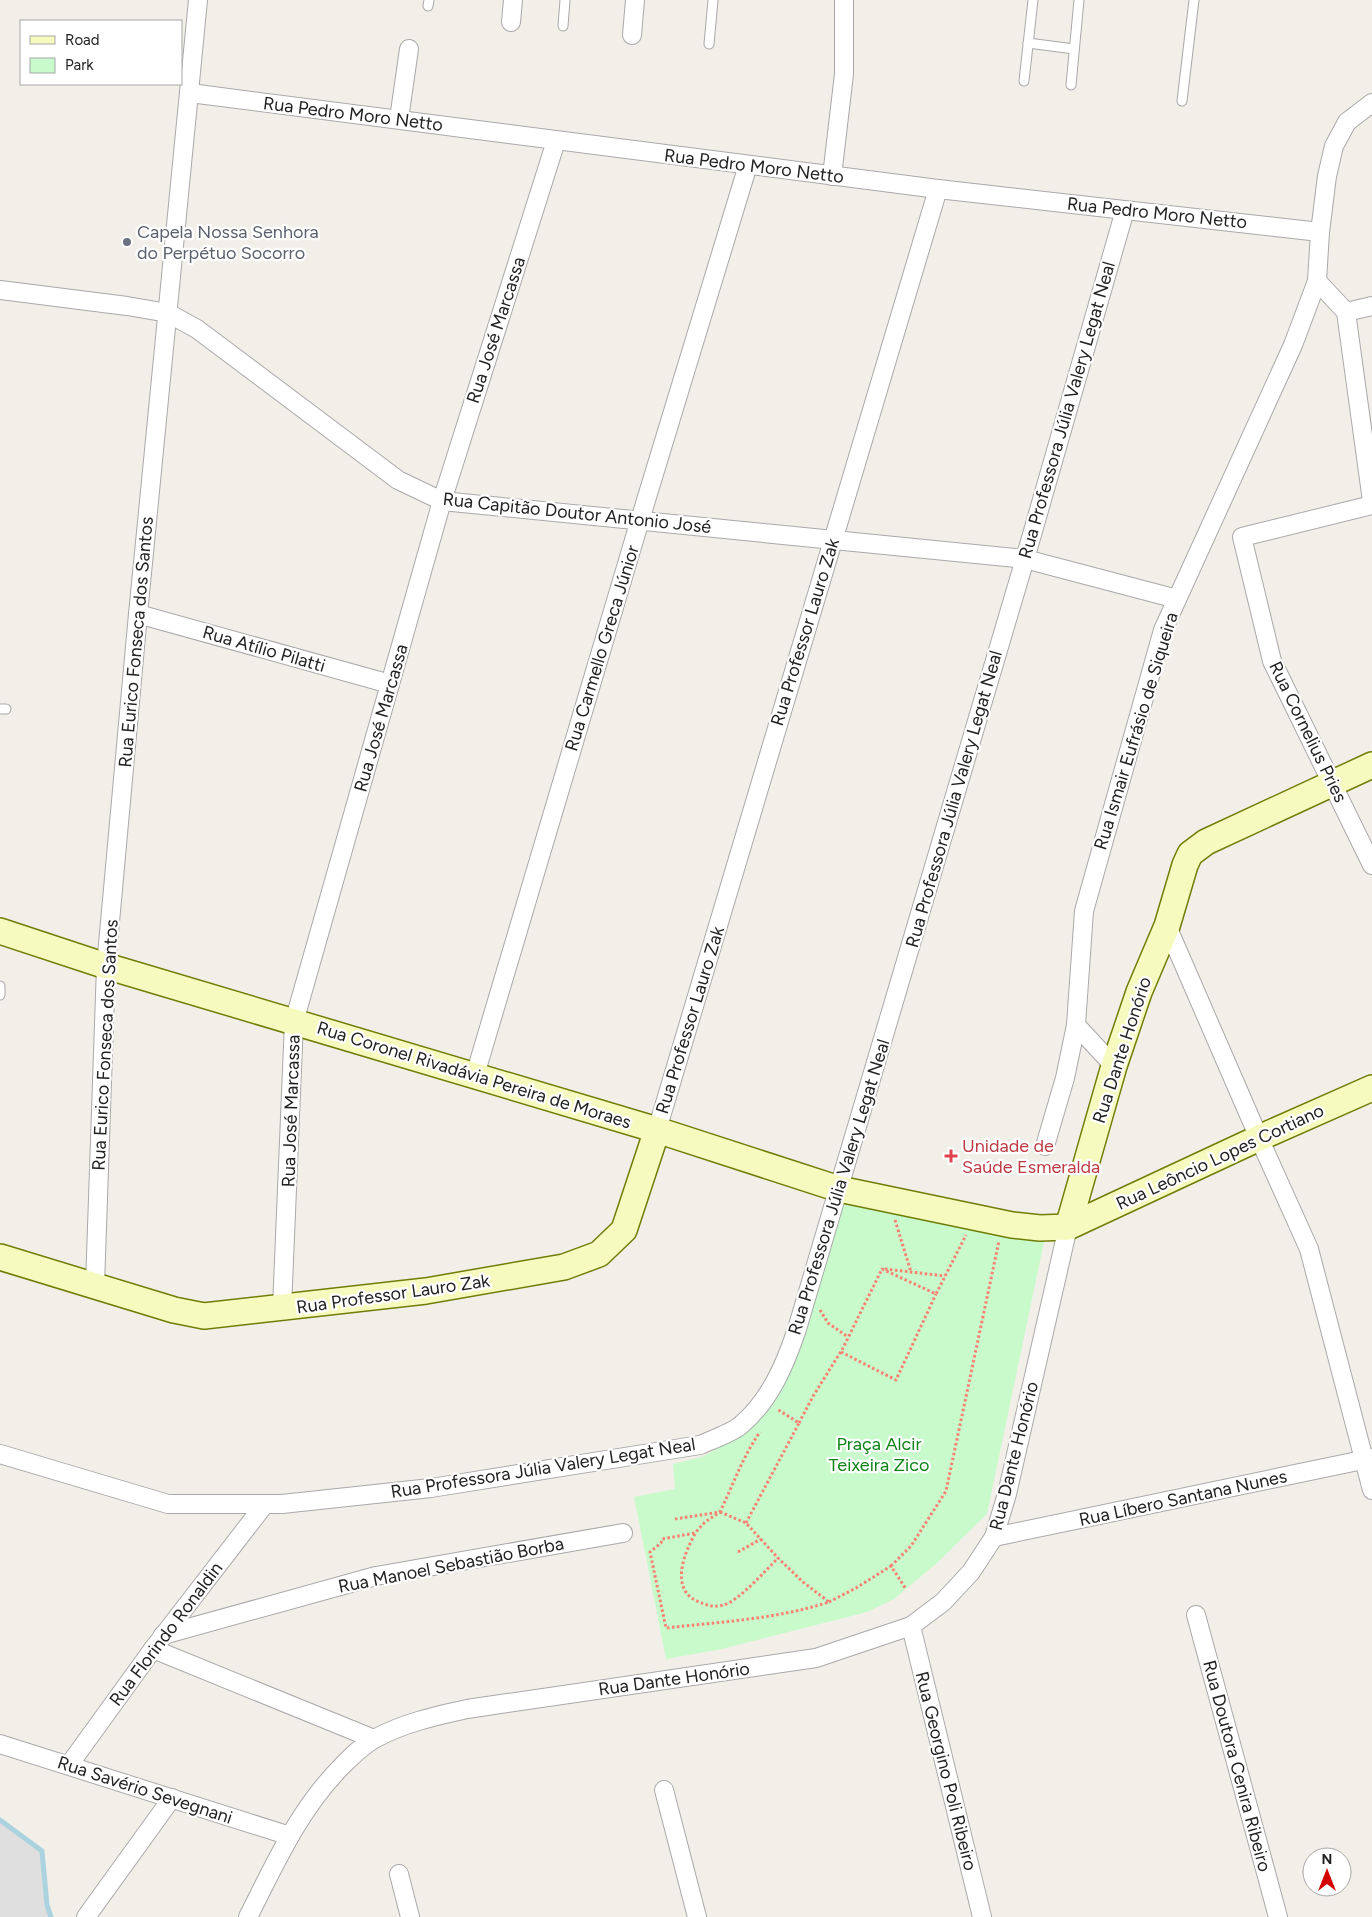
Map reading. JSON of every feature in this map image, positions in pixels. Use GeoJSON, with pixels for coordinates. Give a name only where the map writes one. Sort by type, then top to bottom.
{"type":"FeatureCollection","features":[{"type":"Feature","properties":{"kind":"street","name":"Rua Eurico Fonseca dos Santos"},"geometry":{"type":"LineString","coordinates":[[95,1285],[106,966],[138,614],[198,0]]}},
{"type":"Feature","properties":{"kind":"street"},"geometry":{"type":"LineString","coordinates":[[511,22],[513,0]]}},
{"type":"Feature","properties":{"kind":"street"},"geometry":{"type":"LineString","coordinates":[[632,35],[635,0]]}},
{"type":"Feature","properties":{"kind":"street"},"geometry":{"type":"LineString","coordinates":[[832,176],[844,74],[844,0]]}},
{"type":"Feature","properties":{"kind":"street"},"geometry":{"type":"LineString","coordinates":[[399,119],[410,50]]}},
{"type":"Feature","properties":{"kind":"street","name":"Rua Pedro Moro Netto"},"geometry":{"type":"LineString","coordinates":[[190,93],[832,176],[1320,232]]}},
{"type":"Feature","properties":{"kind":"street","name":"Rua Ismair Eufrásio de Siqueira"},"geometry":{"type":"LineString","coordinates":[[1045,1146],[1065,1078],[1076,1025],[1084,911],[1163,630],[1293,344],[1317,281],[1320,232],[1327,176],[1334,146],[1347,122],[1372,103]]}},
{"type":"Feature","properties":{"kind":"street","name":"Rua José Marcassa"},"geometry":{"type":"LineString","coordinates":[[282,1308],[294,1022],[442,501],[556,141]]}},
{"type":"Feature","properties":{"kind":"street","name":"Rua Carmello Greca Júnior"},"geometry":{"type":"LineString","coordinates":[[475,1075],[748,165]]}},
{"type":"Feature","properties":{"kind":"street","name":"Rua Professor Lauro Zak"},"geometry":{"type":"LineString","coordinates":[[0,1257],[174,1310],[204,1316],[426,1291],[564,1267],[599,1254],[624,1230],[657,1130],[938,189]]}},
{"type":"Feature","properties":{"kind":"street","name":"Rua Professora Júlia Valery Legat Neal"},"geometry":{"type":"LineString","coordinates":[[0,1454],[168,1504],[282,1504],[431,1488],[700,1445],[740,1426],[765,1399],[784,1367],[797,1329],[1025,559],[1125,210]]}},
{"type":"Feature","properties":{"kind":"street"},"geometry":{"type":"LineString","coordinates":[[1317,281],[1346,312],[1372,501]]}},
{"type":"Feature","properties":{"kind":"street","name":"Rua Capitão Doutor Antonio José"},"geometry":{"type":"LineString","coordinates":[[0,290],[168,313],[197,329],[398,480],[442,501],[1025,559],[1177,599]]}},
{"type":"Feature","properties":{"kind":"street"},"geometry":{"type":"LineString","coordinates":[[1346,312],[1372,306]]}},
{"type":"Feature","properties":{"kind":"street","name":"Rua Cornelius Pries"},"geometry":{"type":"LineString","coordinates":[[1372,505],[1242,537],[1272,661],[1372,865]]}},
{"type":"Feature","properties":{"kind":"street","name":"Rua Atílio Pilatti"},"geometry":{"type":"LineString","coordinates":[[138,614],[390,684]]}},
{"type":"Feature","properties":{"kind":"street","name":"Rua Dante Honório"},"geometry":{"type":"LineString","coordinates":[[248,1917],[298,1820],[323,1785],[355,1752],[374,1739],[391,1731],[429,1717],[466,1709],[816,1658],[911,1626],[943,1602],[971,1572],[994,1538],[1007,1494],[1068,1227],[1110,1062],[1167,926],[1187,860],[1194,851],[1206,842],[1372,766]]}},
{"type":"Feature","properties":{"kind":"street"},"geometry":{"type":"LineString","coordinates":[[1167,926],[1309,1249],[1368,1459],[1372,1490]]}},
{"type":"Feature","properties":{"kind":"street","name":"Rua Coronel Rivadávia Pereira de Moraes"},"geometry":{"type":"LineString","coordinates":[[0,931],[106,966],[657,1130],[839,1189],[1012,1226],[1068,1227]]}},
{"type":"Feature","properties":{"kind":"street"},"geometry":{"type":"LineString","coordinates":[[1076,1025],[1110,1062]]}},
{"type":"Feature","properties":{"kind":"street","name":"Rua Leôncio Lopes Cortiano"},"geometry":{"type":"LineString","coordinates":[[1068,1227],[1259,1138],[1372,1088]]}},
{"type":"Feature","properties":{"kind":"street","name":"Rua Líbero Santana Nunes"},"geometry":{"type":"LineString","coordinates":[[994,1538],[1368,1459]]}},
{"type":"Feature","properties":{"kind":"street","name":"Rua Florindo Ronaldin"},"geometry":{"type":"LineString","coordinates":[[70,1766],[158,1642],[266,1504]]}},
{"type":"Feature","properties":{"kind":"street","name":"Rua Manoel Sebastião Borba"},"geometry":{"type":"LineString","coordinates":[[158,1642],[376,1576],[623,1533]]}},
{"type":"Feature","properties":{"kind":"street","name":"Rua Doutora Cenira Ribeiro"},"geometry":{"type":"LineString","coordinates":[[1196,1615],[1278,1917]]}},
{"type":"Feature","properties":{"kind":"street","name":"Rua Georgino Poli Ribeiro"},"geometry":{"type":"LineString","coordinates":[[911,1626],[982,1917]]}},
{"type":"Feature","properties":{"kind":"street"},"geometry":{"type":"LineString","coordinates":[[158,1642],[374,1739]]}},
{"type":"Feature","properties":{"kind":"street","name":"Rua Savério Sevegnani"},"geometry":{"type":"LineString","coordinates":[[0,1744],[290,1836]]}},
{"type":"Feature","properties":{"kind":"street"},"geometry":{"type":"LineString","coordinates":[[664,1790],[697,1917]]}},
{"type":"Feature","properties":{"kind":"street"},"geometry":{"type":"LineString","coordinates":[[86,1917],[172,1798]]}},
{"type":"Feature","properties":{"kind":"street"},"geometry":{"type":"LineString","coordinates":[[399,1874],[410,1917]]}},
{"type":"Feature","properties":{"kind":"lane"},"geometry":{"type":"LineString","coordinates":[[562,26],[565,0]]}},
{"type":"Feature","properties":{"kind":"lane"},"geometry":{"type":"LineString","coordinates":[[708,44],[713,0]]}},
{"type":"Feature","properties":{"kind":"lane"},"geometry":{"type":"LineString","coordinates":[[1024,82],[1034,0]]}},
{"type":"Feature","properties":{"kind":"lane"},"geometry":{"type":"LineString","coordinates":[[1071,84],[1079,0]]}},
{"type":"Feature","properties":{"kind":"lane"},"geometry":{"type":"LineString","coordinates":[[1182,101],[1194,0]]}},
{"type":"Feature","properties":{"kind":"lane"},"geometry":{"type":"LineString","coordinates":[[1028,43],[1074,49]]}},
{"type":"Feature","properties":{"kind":"lane"},"geometry":{"type":"LineString","coordinates":[[0,986],[0,995]]}},
{"type":"Feature","properties":{"kind":"path"},"geometry":{"type":"LineString","coordinates":[[894,1219],[911,1272]]}},
{"type":"Feature","properties":{"kind":"path"},"geometry":{"type":"LineString","coordinates":[[841,1352],[896,1380],[970,1227]]}},
{"type":"Feature","properties":{"kind":"path"},"geometry":{"type":"LineString","coordinates":[[695,1533],[662,1539],[650,1552],[666,1628],[802,1611],[829,1602],[891,1566],[911,1546],[946,1491],[1001,1232]]}},
{"type":"Feature","properties":{"kind":"path"},"geometry":{"type":"LineString","coordinates":[[882,1269],[946,1276]]}},
{"type":"Feature","properties":{"kind":"path"},"geometry":{"type":"LineString","coordinates":[[882,1269],[936,1294]]}},
{"type":"Feature","properties":{"kind":"path"},"geometry":{"type":"LineString","coordinates":[[746,1523],[799,1422],[841,1352],[882,1269]]}},
{"type":"Feature","properties":{"kind":"path"},"geometry":{"type":"LineString","coordinates":[[818,1307],[828,1323],[848,1337]]}},
{"type":"Feature","properties":{"kind":"path"},"geometry":{"type":"LineString","coordinates":[[771,1416],[776,1409],[799,1422]]}},
{"type":"Feature","properties":{"kind":"path"},"geometry":{"type":"LineString","coordinates":[[766,1424],[749,1448],[720,1512],[695,1533],[683,1556],[683,1583],[690,1598],[708,1606],[724,1605],[734,1599],[778,1558]]}},
{"type":"Feature","properties":{"kind":"path"},"geometry":{"type":"LineString","coordinates":[[675,1519],[720,1512],[746,1523],[778,1558],[829,1602]]}},
{"type":"Feature","properties":{"kind":"path"},"geometry":{"type":"LineString","coordinates":[[738,1552],[760,1539]]}},
{"type":"Feature","properties":{"kind":"path"},"geometry":{"type":"LineString","coordinates":[[891,1566],[906,1589]]}},
{"type":"Feature","properties":{"kind":"shaded area"},"geometry":{"type":"Polygon","coordinates":[[[0,1820],[42,1851],[47,1905],[51,1917],[0,1917],[0,1820]]]}},
{"type":"Feature","properties":{"kind":"green space","name":"Praça Alcir Teixeira Zico"},"geometry":{"type":"Polygon","coordinates":[[[843,1200],[1045,1237],[987,1514],[937,1563],[894,1599],[867,1612],[722,1649],[666,1659],[634,1497],[675,1489],[673,1464],[702,1457],[743,1435],[768,1408],[790,1373],[843,1200]]]}},
{"type":"Feature","properties":{"kind":"waterway"},"geometry":{"type":"LineString","coordinates":[[0,1820],[42,1851],[47,1905],[51,1917]]}},
{"type":"Feature","properties":{"kind":"place","name":"Capela Nossa Senhora do Perpétuo Socorro"},"geometry":{"type":"Point","coordinates":[127,242]}},
{"type":"Feature","properties":{"kind":"place","name":"Unidade de Saúde Esmeralda"},"geometry":{"type":"Point","coordinates":[951,1156]}}]}
